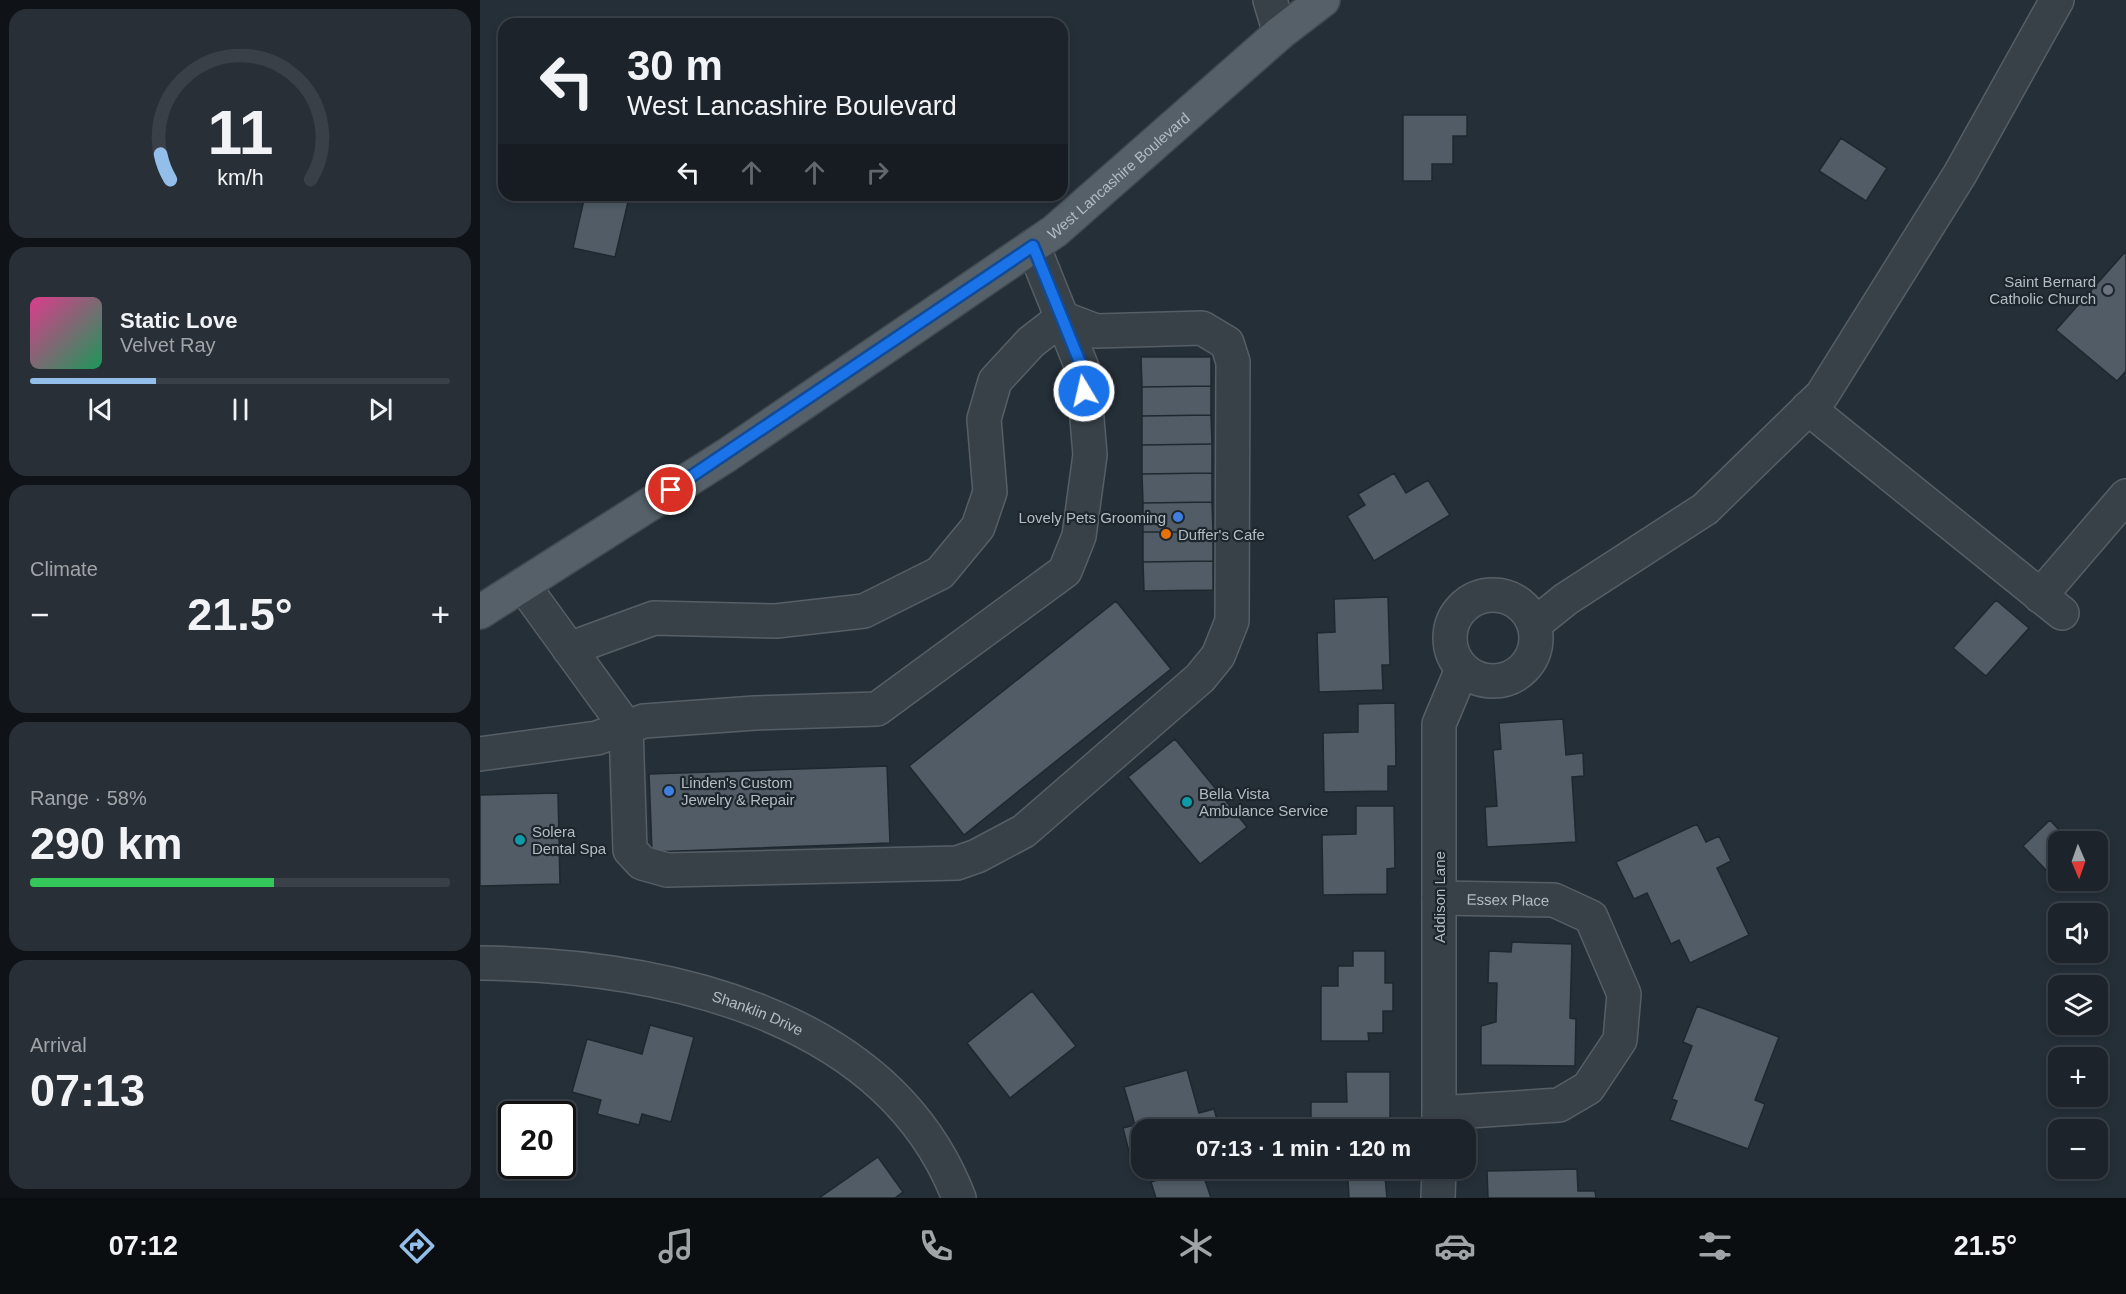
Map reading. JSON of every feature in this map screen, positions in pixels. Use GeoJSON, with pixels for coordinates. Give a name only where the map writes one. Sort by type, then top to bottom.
{"type":"FeatureCollection","features":[{"type":"Feature","properties":{"kind":"main road","name":"West Lancashire Boulevard"},"geometry":{"type":"LineString","coordinates":[[480,612],[727,455],[1055,231],[1280,33],[1323,0]]}},
{"type":"Feature","properties":{"kind":"street"},"geometry":{"type":"LineString","coordinates":[[1270,0],[1280,33]]}},
{"type":"Feature","properties":{"kind":"street"},"geometry":{"type":"LineString","coordinates":[[1535,624],[1566,599],[1705,509],[1822,394],[1937,212],[2057,0]]}},
{"type":"Feature","properties":{"kind":"street"},"geometry":{"type":"LineString","coordinates":[[480,754],[597,738],[645,721],[755,713],[877,709],[1065,571],[1079,536],[1090,455],[1083,370],[1033,246]]}},
{"type":"Feature","properties":{"kind":"street"},"geometry":{"type":"LineString","coordinates":[[569,649],[654,618],[776,621],[864,612],[940,573],[978,527],[990,492],[984,419],[995,381],[1031,342],[1062,318]]}},
{"type":"Feature","properties":{"kind":"street"},"geometry":{"type":"LineString","coordinates":[[522,585],[626,727],[630,850],[642,863],[667,870],[957,863],[977,856],[1024,831],[1200,678],[1218,656],[1232,621],[1233,362],[1227,343],[1202,328],[1096,331],[1062,318]]}},
{"type":"Feature","properties":{"kind":"street"},"geometry":{"type":"LineString","coordinates":[[1808,408],[2051,604],[2126,496]]}},
{"type":"Feature","properties":{"kind":"street"},"geometry":{"type":"LineString","coordinates":[[1490,594],[1505,596],[1518,602],[1528,611],[1535,624],[1537,639],[1534,653],[1527,665],[1516,675],[1503,680],[1488,681],[1474,677],[1462,669],[1454,657],[1449,636],[1455,615],[1464,604],[1476,597],[1490,594]]}},
{"type":"Feature","properties":{"kind":"street","name":"Addison Lane"},"geometry":{"type":"LineString","coordinates":[[1439,1119],[1439,724],[1462,669]]}},
{"type":"Feature","properties":{"kind":"street","name":"Essex Place"},"geometry":{"type":"LineString","coordinates":[[1439,898],[1554,900],[1591,917],[1623,994],[1620,1040],[1588,1088],[1559,1105],[1454,1119]]}},
{"type":"Feature","properties":{"kind":"street","name":"Shanklin Drive"},"geometry":{"type":"LineString","coordinates":[[480,963],[535,963],[661,980],[756,1010],[801,1030],[842,1053],[899,1100],[947,1165],[959,1198]]}},
{"type":"Feature","properties":{"kind":"street"},"geometry":{"type":"LineString","coordinates":[[1438,1198],[1439,1179]]}},
{"type":"Feature","properties":{"kind":"building"},"geometry":{"type":"Polygon","coordinates":[[[1403,115],[1467,115],[1467,136],[1453,136],[1453,164],[1432,164],[1432,181],[1403,181],[1403,115]]]}},
{"type":"Feature","properties":{"kind":"building"},"geometry":{"type":"Polygon","coordinates":[[[1841,138],[1887,168],[1866,201],[1819,171],[1841,138]]]}},
{"type":"Feature","properties":{"kind":"building"},"geometry":{"type":"Polygon","coordinates":[[[584,201],[628,202],[615,257],[573,248],[584,201]]]}},
{"type":"Feature","properties":{"kind":"building","name":"Saint Bernard Catholic Church"},"geometry":{"type":"Polygon","coordinates":[[[2126,251],[2126,371],[2117,381],[2056,330],[2126,251]]]}},
{"type":"Feature","properties":{"kind":"building"},"geometry":{"type":"Polygon","coordinates":[[[1141,357],[1211,357],[1211,386],[1142,387],[1141,357]]]}},
{"type":"Feature","properties":{"kind":"building"},"geometry":{"type":"Polygon","coordinates":[[[1211,386],[1211,415],[1142,416],[1142,387],[1211,386]]]}},
{"type":"Feature","properties":{"kind":"building"},"geometry":{"type":"Polygon","coordinates":[[[1211,415],[1212,444],[1142,445],[1142,416],[1211,415]]]}},
{"type":"Feature","properties":{"kind":"building"},"geometry":{"type":"Polygon","coordinates":[[[1212,444],[1212,473],[1142,474],[1142,445],[1212,444]]]}},
{"type":"Feature","properties":{"kind":"building"},"geometry":{"type":"Polygon","coordinates":[[[1212,473],[1212,502],[1143,503],[1142,474],[1212,473]]]}},
{"type":"Feature","properties":{"kind":"building"},"geometry":{"type":"Polygon","coordinates":[[[1394,473],[1406,493],[1428,480],[1450,515],[1374,561],[1347,516],[1365,505],[1358,494],[1394,473]]]}},
{"type":"Feature","properties":{"kind":"building","name":"Lovely Pets Grooming"},"geometry":{"type":"Polygon","coordinates":[[[1212,502],[1213,532],[1143,532],[1143,503],[1212,502]]]}},
{"type":"Feature","properties":{"kind":"building"},"geometry":{"type":"Polygon","coordinates":[[[1143,532],[1213,532],[1213,561],[1143,562],[1143,532]]]}},
{"type":"Feature","properties":{"kind":"building"},"geometry":{"type":"Polygon","coordinates":[[[1213,561],[1213,590],[1144,591],[1143,562],[1213,561]]]}},
{"type":"Feature","properties":{"kind":"building"},"geometry":{"type":"Polygon","coordinates":[[[1388,597],[1390,665],[1382,665],[1383,690],[1319,692],[1317,633],[1335,632],[1334,599],[1388,597]]]}},
{"type":"Feature","properties":{"kind":"building"},"geometry":{"type":"Polygon","coordinates":[[[1996,600],[2029,628],[1986,676],[1953,648],[1996,600]]]}},
{"type":"Feature","properties":{"kind":"building"},"geometry":{"type":"Polygon","coordinates":[[[1116,601],[1171,669],[964,835],[909,766],[1116,601]]]}},
{"type":"Feature","properties":{"kind":"building"},"geometry":{"type":"Polygon","coordinates":[[[1395,703],[1396,766],[1388,766],[1388,791],[1324,792],[1323,733],[1358,732],[1358,704],[1395,703]]]}},
{"type":"Feature","properties":{"kind":"building"},"geometry":{"type":"Polygon","coordinates":[[[1563,719],[1566,755],[1583,753],[1584,776],[1572,777],[1576,842],[1487,847],[1485,807],[1497,806],[1493,750],[1501,749],[1499,723],[1563,719]]]}},
{"type":"Feature","properties":{"kind":"building","name":"Bella Vista Ambulance Service"},"geometry":{"type":"Polygon","coordinates":[[[1175,739],[1247,827],[1200,864],[1128,777],[1175,739]]]}},
{"type":"Feature","properties":{"kind":"building"},"geometry":{"type":"Polygon","coordinates":[[[887,766],[890,843],[652,852],[649,774],[887,766]]]}},
{"type":"Feature","properties":{"kind":"building","name":"Solera Dental Spa"},"geometry":{"type":"Polygon","coordinates":[[[558,793],[560,884],[480,886],[480,795],[558,793]]]}},
{"type":"Feature","properties":{"kind":"building"},"geometry":{"type":"Polygon","coordinates":[[[1356,806],[1394,806],[1395,868],[1387,869],[1387,894],[1323,895],[1322,835],[1356,834],[1356,806]]]}},
{"type":"Feature","properties":{"kind":"building"},"geometry":{"type":"Polygon","coordinates":[[[2050,820],[2060,831],[2048,831],[2048,872],[2023,846],[2050,820]]]}},
{"type":"Feature","properties":{"kind":"building"},"geometry":{"type":"Polygon","coordinates":[[[1697,824],[1706,842],[1719,836],[1731,861],[1717,868],[1749,935],[1690,963],[1679,940],[1671,944],[1647,893],[1634,899],[1616,862],[1697,824]]]}},
{"type":"Feature","properties":{"kind":"building"},"geometry":{"type":"Polygon","coordinates":[[[1512,942],[1572,944],[1570,1018],[1576,1019],[1575,1066],[1481,1065],[1481,1026],[1496,1022],[1497,983],[1488,983],[1489,951],[1511,952],[1512,942]]]}},
{"type":"Feature","properties":{"kind":"building"},"geometry":{"type":"Polygon","coordinates":[[[1353,951],[1385,951],[1385,983],[1393,983],[1393,1011],[1383,1011],[1383,1033],[1368,1033],[1369,1041],[1321,1041],[1321,986],[1338,986],[1338,966],[1353,966],[1353,951]]]}},
{"type":"Feature","properties":{"kind":"building"},"geometry":{"type":"Polygon","coordinates":[[[1032,991],[1076,1046],[1010,1098],[967,1043],[1032,991]]]}},
{"type":"Feature","properties":{"kind":"building"},"geometry":{"type":"Polygon","coordinates":[[[1697,1006],[1779,1037],[1755,1100],[1765,1104],[1748,1149],[1670,1120],[1677,1101],[1672,1099],[1692,1046],[1683,1042],[1697,1006]]]}},
{"type":"Feature","properties":{"kind":"building"},"geometry":{"type":"Polygon","coordinates":[[[650,1025],[694,1037],[671,1122],[642,1114],[639,1125],[597,1114],[601,1100],[572,1092],[587,1039],[642,1054],[650,1025]]]}},
{"type":"Feature","properties":{"kind":"building"},"geometry":{"type":"Polygon","coordinates":[[[1187,1070],[1199,1113],[1214,1109],[1217,1119],[1133,1119],[1124,1087],[1187,1070]]]}},
{"type":"Feature","properties":{"kind":"building"},"geometry":{"type":"Polygon","coordinates":[[[1346,1072],[1390,1072],[1390,1119],[1311,1119],[1311,1102],[1347,1102],[1346,1072]]]}},
{"type":"Feature","properties":{"kind":"building"},"geometry":{"type":"Polygon","coordinates":[[[1131,1126],[1131,1160],[1123,1128],[1131,1126]]]}},
{"type":"Feature","properties":{"kind":"building"},"geometry":{"type":"Polygon","coordinates":[[[878,1157],[903,1192],[895,1198],[819,1198],[878,1157]]]}},
{"type":"Feature","properties":{"kind":"building"},"geometry":{"type":"Polygon","coordinates":[[[1577,1169],[1578,1191],[1595,1191],[1596,1198],[1488,1198],[1487,1171],[1577,1169]]]}},
{"type":"Feature","properties":{"kind":"building"},"geometry":{"type":"Polygon","coordinates":[[[1160,1179],[1205,1179],[1211,1198],[1156,1198],[1151,1182],[1160,1179]]]}},
{"type":"Feature","properties":{"kind":"building"},"geometry":{"type":"Polygon","coordinates":[[[1385,1179],[1387,1198],[1349,1198],[1348,1180],[1385,1179]]]}},
{"type":"Feature","properties":{"kind":"place","name":"Saint Bernard Catholic Church"},"geometry":{"type":"Point","coordinates":[2108,290]}},
{"type":"Feature","properties":{"kind":"place","name":"Lovely Pets Grooming"},"geometry":{"type":"Point","coordinates":[1178,517]}},
{"type":"Feature","properties":{"kind":"place","name":"Duffer's Cafe"},"geometry":{"type":"Point","coordinates":[1166,534]}},
{"type":"Feature","properties":{"kind":"place","name":"Linden's Custom Jewelry & Repair"},"geometry":{"type":"Point","coordinates":[669,791]}},
{"type":"Feature","properties":{"kind":"place","name":"Bella Vista Ambulance Service"},"geometry":{"type":"Point","coordinates":[1187,802]}},
{"type":"Feature","properties":{"kind":"place","name":"Solera Dental Spa"},"geometry":{"type":"Point","coordinates":[520,840]}},
{"type":"Feature","properties":{"kind":"route"},"geometry":{"type":"LineString","coordinates":[[671,490],[727,455],[1033,246],[1083,370],[1084,391]]}}]}
